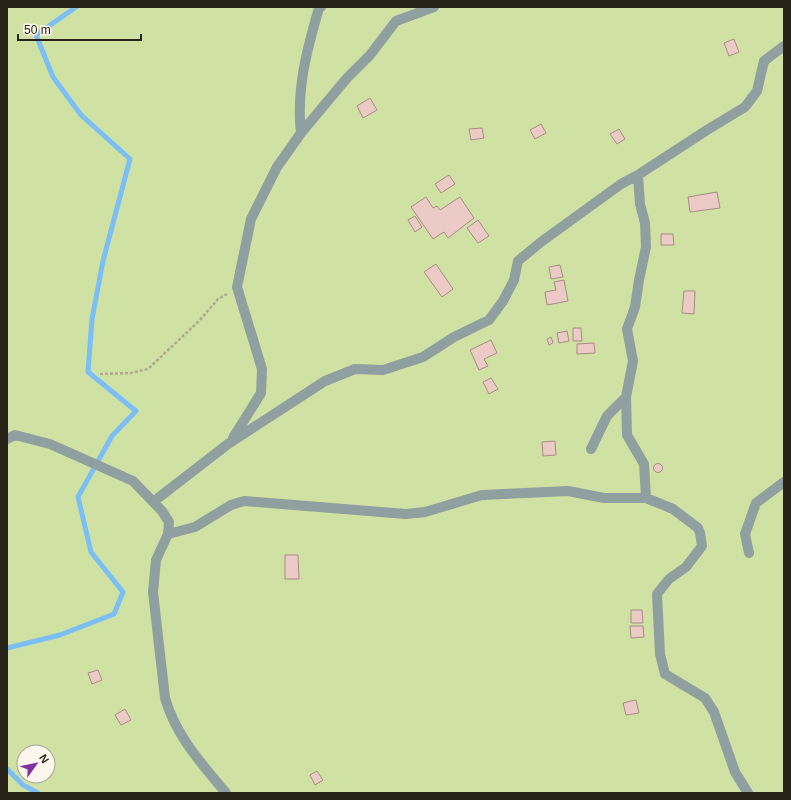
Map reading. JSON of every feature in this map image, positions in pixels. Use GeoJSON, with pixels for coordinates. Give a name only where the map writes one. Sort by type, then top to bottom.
{"type":"FeatureCollection","features":[{"type":"Feature","properties":{"kind":"street"},"geometry":{"type":"LineString","coordinates":[[301,133],[299,118],[302,68],[319,8],[321,7]]}},
{"type":"Feature","properties":{"kind":"street"},"geometry":{"type":"LineString","coordinates":[[228,444],[238,433],[261,393],[262,369],[237,288],[251,219],[277,167],[301,133],[347,78],[370,55],[396,21],[434,7]]}},
{"type":"Feature","properties":{"kind":"street"},"geometry":{"type":"LineString","coordinates":[[153,502],[228,444],[325,382],[355,368],[383,370],[423,357],[454,337],[489,320],[503,301],[510,287],[518,261],[541,242],[621,184],[638,176],[707,130],[745,107],[757,91],[764,61],[784,46]]}},
{"type":"Feature","properties":{"kind":"street"},"geometry":{"type":"LineString","coordinates":[[638,176],[640,204],[645,223],[646,247],[635,307],[627,328],[633,361],[626,397],[627,435],[644,464],[646,498]]}},
{"type":"Feature","properties":{"kind":"street"},"geometry":{"type":"LineString","coordinates":[[591,449],[607,416],[626,397]]}},
{"type":"Feature","properties":{"kind":"street"},"geometry":{"type":"LineString","coordinates":[[7,439],[15,435],[50,444],[134,481],[169,522],[168,534],[156,560],[153,592],[166,698],[170,715],[180,735],[226,793]]}},
{"type":"Feature","properties":{"kind":"street"},"geometry":{"type":"LineString","coordinates":[[749,553],[745,534],[756,503],[784,482]]}},
{"type":"Feature","properties":{"kind":"street"},"geometry":{"type":"LineString","coordinates":[[168,534],[195,527],[231,505],[244,501],[406,514],[425,512],[482,495],[568,491],[604,498],[646,498],[673,509],[698,528],[702,546],[686,566],[669,579],[658,594],[660,654],[665,674],[699,695],[708,703],[714,712],[735,772],[748,793]]}},
{"type":"Feature","properties":{"kind":"path"},"geometry":{"type":"LineString","coordinates":[[100,374],[130,373],[148,368],[200,320],[218,299],[237,288]]}},
{"type":"Feature","properties":{"kind":"green space"},"geometry":{"type":"Polygon","coordinates":[[[7,7],[784,7],[784,793],[7,793],[7,7]]]}},
{"type":"Feature","properties":{"kind":"building"},"geometry":{"type":"Polygon","coordinates":[[[734,39],[739,52],[729,56],[724,43],[734,39]]]}},
{"type":"Feature","properties":{"kind":"building"},"geometry":{"type":"Polygon","coordinates":[[[370,98],[377,110],[363,118],[357,106],[370,98]]]}},
{"type":"Feature","properties":{"kind":"building"},"geometry":{"type":"Polygon","coordinates":[[[541,124],[546,133],[535,139],[530,130],[541,124]]]}},
{"type":"Feature","properties":{"kind":"building"},"geometry":{"type":"Polygon","coordinates":[[[482,128],[484,138],[471,140],[469,129],[482,128]]]}},
{"type":"Feature","properties":{"kind":"building"},"geometry":{"type":"Polygon","coordinates":[[[619,129],[625,139],[617,144],[610,134],[619,129]]]}},
{"type":"Feature","properties":{"kind":"building"},"geometry":{"type":"Polygon","coordinates":[[[449,175],[455,184],[441,193],[435,184],[449,175]]]}},
{"type":"Feature","properties":{"kind":"building"},"geometry":{"type":"Polygon","coordinates":[[[717,192],[720,208],[690,212],[688,197],[717,192]]]}},
{"type":"Feature","properties":{"kind":"building"},"geometry":{"type":"Polygon","coordinates":[[[426,197],[433,208],[437,206],[440,210],[460,197],[474,218],[448,238],[444,232],[433,239],[411,207],[426,197]]]}},
{"type":"Feature","properties":{"kind":"building"},"geometry":{"type":"Polygon","coordinates":[[[415,216],[422,227],[415,232],[408,220],[415,216]]]}},
{"type":"Feature","properties":{"kind":"building"},"geometry":{"type":"Polygon","coordinates":[[[478,220],[489,236],[478,243],[467,228],[478,220]]]}},
{"type":"Feature","properties":{"kind":"building"},"geometry":{"type":"Polygon","coordinates":[[[661,234],[673,234],[674,245],[661,245],[661,234]]]}},
{"type":"Feature","properties":{"kind":"building"},"geometry":{"type":"Polygon","coordinates":[[[436,264],[453,289],[442,297],[424,272],[436,264]]]}},
{"type":"Feature","properties":{"kind":"building"},"geometry":{"type":"Polygon","coordinates":[[[560,265],[563,277],[551,279],[549,267],[560,265]]]}},
{"type":"Feature","properties":{"kind":"building"},"geometry":{"type":"Polygon","coordinates":[[[564,280],[568,301],[547,305],[545,292],[556,290],[554,282],[564,280]]]}},
{"type":"Feature","properties":{"kind":"building"},"geometry":{"type":"Polygon","coordinates":[[[684,291],[695,291],[694,314],[682,313],[684,291]]]}},
{"type":"Feature","properties":{"kind":"building"},"geometry":{"type":"Polygon","coordinates":[[[573,328],[581,328],[582,341],[573,341],[573,328]]]}},
{"type":"Feature","properties":{"kind":"building"},"geometry":{"type":"Polygon","coordinates":[[[567,331],[569,341],[559,343],[557,333],[567,331]]]}},
{"type":"Feature","properties":{"kind":"building"},"geometry":{"type":"Polygon","coordinates":[[[551,337],[553,343],[549,345],[547,339],[551,337]]]}},
{"type":"Feature","properties":{"kind":"building"},"geometry":{"type":"Polygon","coordinates":[[[491,340],[497,353],[484,359],[488,366],[479,370],[470,350],[491,340]]]}},
{"type":"Feature","properties":{"kind":"building"},"geometry":{"type":"Polygon","coordinates":[[[594,343],[595,353],[577,354],[577,344],[594,343]]]}},
{"type":"Feature","properties":{"kind":"building"},"geometry":{"type":"Polygon","coordinates":[[[491,378],[498,389],[489,394],[483,382],[491,378]]]}},
{"type":"Feature","properties":{"kind":"building"},"geometry":{"type":"Polygon","coordinates":[[[555,441],[556,455],[543,456],[542,442],[555,441]]]}},
{"type":"Feature","properties":{"kind":"building"},"geometry":{"type":"Polygon","coordinates":[[[656,464],[660,464],[662,468],[660,472],[656,472],[654,470],[654,466],[656,464]]]}},
{"type":"Feature","properties":{"kind":"building"},"geometry":{"type":"Polygon","coordinates":[[[285,555],[298,555],[299,579],[285,579],[285,555]]]}},
{"type":"Feature","properties":{"kind":"building"},"geometry":{"type":"Polygon","coordinates":[[[631,610],[642,610],[643,623],[631,623],[631,610]]]}},
{"type":"Feature","properties":{"kind":"building"},"geometry":{"type":"Polygon","coordinates":[[[630,626],[643,626],[644,637],[631,638],[630,626]]]}},
{"type":"Feature","properties":{"kind":"building"},"geometry":{"type":"Polygon","coordinates":[[[98,670],[102,680],[92,684],[88,673],[98,670]]]}},
{"type":"Feature","properties":{"kind":"building"},"geometry":{"type":"Polygon","coordinates":[[[636,700],[639,713],[626,715],[623,703],[636,700]]]}},
{"type":"Feature","properties":{"kind":"building"},"geometry":{"type":"Polygon","coordinates":[[[125,709],[131,720],[121,725],[115,715],[125,709]]]}},
{"type":"Feature","properties":{"kind":"building"},"geometry":{"type":"Polygon","coordinates":[[[317,771],[323,780],[315,785],[310,775],[317,771]]]}},
{"type":"Feature","properties":{"kind":"waterway"},"geometry":{"type":"LineString","coordinates":[[7,648],[60,635],[114,614],[123,592],[91,552],[78,497],[112,436],[136,411],[88,372],[92,319],[103,261],[130,159],[81,115],[53,77],[36,35],[76,7]]}},
{"type":"Feature","properties":{"kind":"waterway"},"geometry":{"type":"LineString","coordinates":[[7,769],[23,785],[38,793]]}}]}
